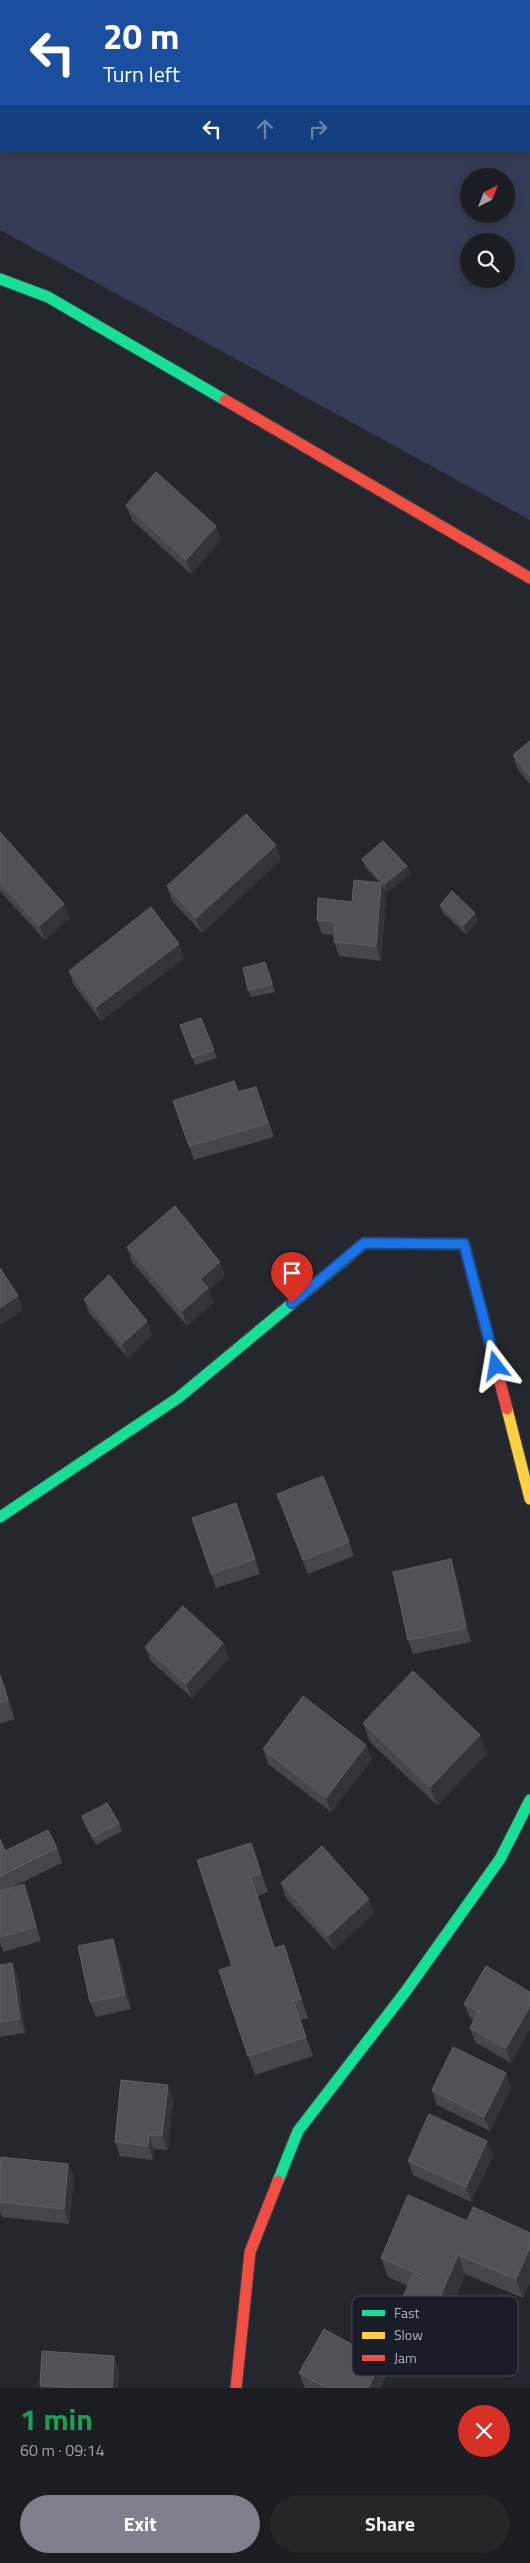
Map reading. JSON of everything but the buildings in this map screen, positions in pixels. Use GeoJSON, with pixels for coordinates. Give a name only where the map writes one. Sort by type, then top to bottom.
{"type":"FeatureCollection","features":[{"type":"Feature","properties":{"kind":"street"},"geometry":{"type":"LineString","coordinates":[[0,279],[48,297],[530,578]]}},
{"type":"Feature","properties":{"kind":"street"},"geometry":{"type":"LineString","coordinates":[[0,1517],[178,1398],[364,1243],[464,1244],[530,1499]]}},
{"type":"Feature","properties":{"kind":"street"},"geometry":{"type":"LineString","coordinates":[[236,2388],[250,2252],[298,2131],[406,1991],[500,1859],[530,1800]]}},
{"type":"Feature","properties":{"kind":"water"},"geometry":{"type":"Polygon","coordinates":[[[0,152],[530,152],[530,520],[0,230],[0,152]]]}},
{"type":"Feature","properties":{"kind":"traffic: fast"},"geometry":{"type":"LineString","coordinates":[[0,279],[48,297],[225,400]]}},
{"type":"Feature","properties":{"kind":"traffic: fast"},"geometry":{"type":"LineString","coordinates":[[0,1517],[178,1398],[348,1257]]}},
{"type":"Feature","properties":{"kind":"traffic: fast"},"geometry":{"type":"LineString","coordinates":[[278,2181],[298,2131],[406,1991],[500,1859],[530,1800]]}},
{"type":"Feature","properties":{"kind":"traffic: slow"},"geometry":{"type":"LineString","coordinates":[[507,1409],[530,1499]]}},
{"type":"Feature","properties":{"kind":"traffic: jam"},"geometry":{"type":"LineString","coordinates":[[225,400],[530,578]]}},
{"type":"Feature","properties":{"kind":"traffic: jam"},"geometry":{"type":"LineString","coordinates":[[348,1257],[364,1243],[464,1244],[507,1409]]}},
{"type":"Feature","properties":{"kind":"traffic: jam"},"geometry":{"type":"LineString","coordinates":[[236,2388],[250,2252],[278,2181]]}},
{"type":"Feature","properties":{"kind":"route"},"geometry":{"type":"LineString","coordinates":[[292,1303],[364,1243],[464,1244],[496,1366]]}}]}
